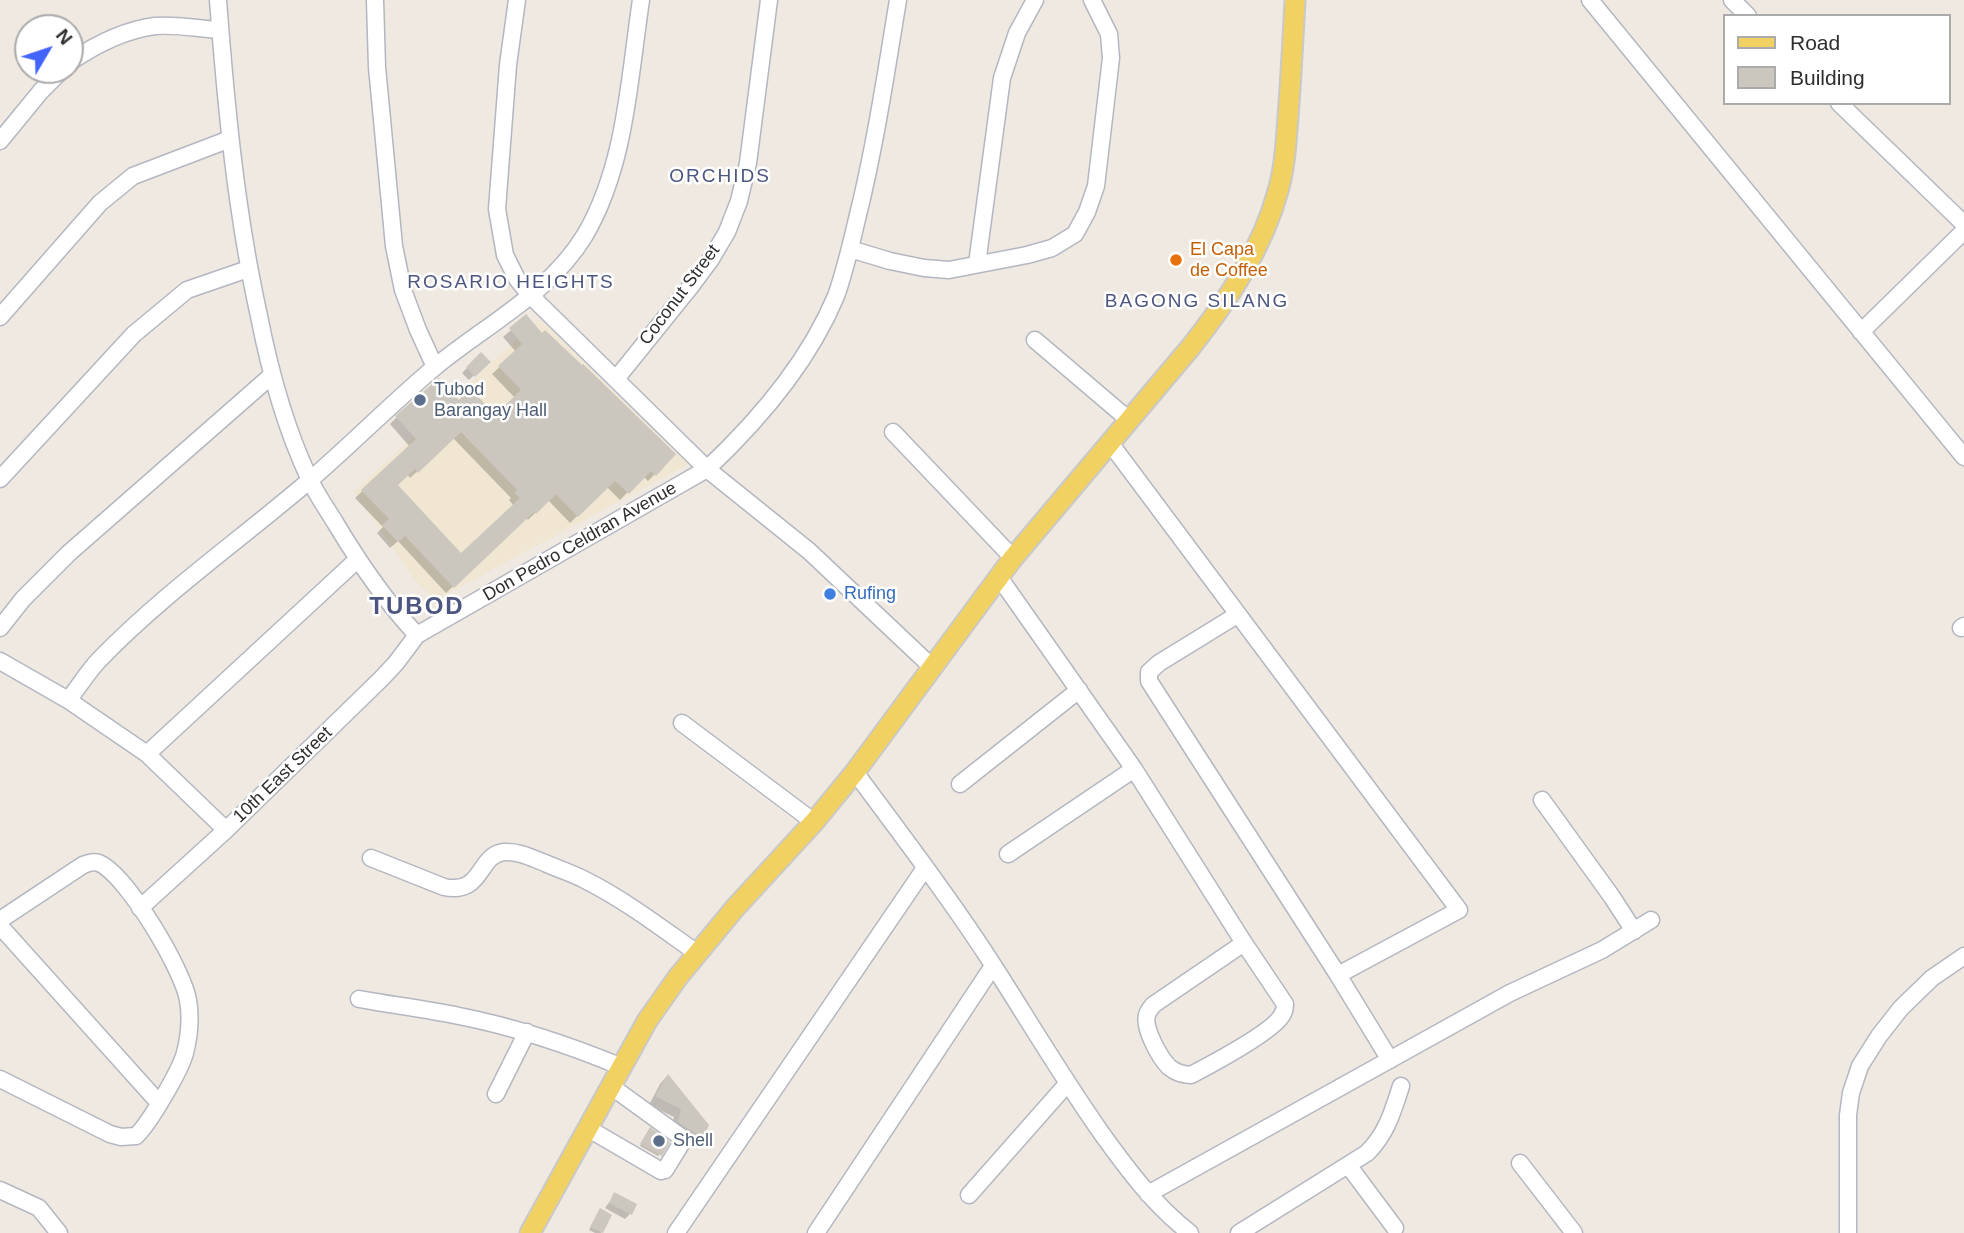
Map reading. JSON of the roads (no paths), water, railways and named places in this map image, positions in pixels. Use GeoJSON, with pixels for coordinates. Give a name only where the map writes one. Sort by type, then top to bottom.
{"type":"FeatureCollection","features":[{"type":"Feature","properties":{"kind":"main road"},"geometry":{"type":"LineString","coordinates":[[530,1233],[647,1021],[678,977],[855,772],[1013,558],[1214,318],[1240,279],[1268,223],[1279,189],[1286,151],[1295,0]]}},
{"type":"Feature","properties":{"kind":"street"},"geometry":{"type":"LineString","coordinates":[[218,0],[230,139],[248,269],[271,376],[310,480],[358,559],[394,611],[417,635]]}},
{"type":"Feature","properties":{"kind":"street"},"geometry":{"type":"LineString","coordinates":[[375,0],[377,67],[394,246],[404,290],[435,367]]}},
{"type":"Feature","properties":{"kind":"street"},"geometry":{"type":"LineString","coordinates":[[517,0],[508,65],[497,209],[505,255],[517,279],[530,295],[707,469],[809,551],[933,668]]}},
{"type":"Feature","properties":{"kind":"street"},"geometry":{"type":"LineString","coordinates":[[68,700],[99,660],[137,625],[310,480],[435,367],[530,295],[568,260],[586,233],[608,186],[619,146],[641,0]]}},
{"type":"Feature","properties":{"kind":"street","name":"Coconut Street"},"geometry":{"type":"LineString","coordinates":[[616,379],[691,286],[727,232],[739,201],[748,163],[769,0]]}},
{"type":"Feature","properties":{"kind":"street","name":"Don Pedro Celdran Avenue"},"geometry":{"type":"LineString","coordinates":[[417,635],[707,469],[735,443],[760,414],[812,342],[836,295],[870,167],[898,0]]}},
{"type":"Feature","properties":{"kind":"street"},"geometry":{"type":"LineString","coordinates":[[976,264],[1002,78],[1017,33],[1035,0]]}},
{"type":"Feature","properties":{"kind":"street"},"geometry":{"type":"LineString","coordinates":[[850,249],[890,261],[949,270],[1052,248],[1075,234],[1087,212],[1096,186],[1111,58],[1110,34],[1092,0]]}},
{"type":"Feature","properties":{"kind":"street"},"geometry":{"type":"LineString","coordinates":[[1590,0],[1964,457]]}},
{"type":"Feature","properties":{"kind":"street"},"geometry":{"type":"LineString","coordinates":[[1732,0],[1746,14]]}},
{"type":"Feature","properties":{"kind":"street"},"geometry":{"type":"LineString","coordinates":[[84,52],[93,46],[136,30],[157,26],[220,30]]}},
{"type":"Feature","properties":{"kind":"street"},"geometry":{"type":"LineString","coordinates":[[0,141],[48,84]]}},
{"type":"Feature","properties":{"kind":"street"},"geometry":{"type":"LineString","coordinates":[[1841,105],[1964,224]]}},
{"type":"Feature","properties":{"kind":"street"},"geometry":{"type":"LineString","coordinates":[[0,317],[100,203],[133,176],[230,139]]}},
{"type":"Feature","properties":{"kind":"street"},"geometry":{"type":"LineString","coordinates":[[1861,332],[1964,231]]}},
{"type":"Feature","properties":{"kind":"street"},"geometry":{"type":"LineString","coordinates":[[0,478],[134,334],[187,290],[248,269]]}},
{"type":"Feature","properties":{"kind":"street"},"geometry":{"type":"LineString","coordinates":[[1035,340],[1129,420]]}},
{"type":"Feature","properties":{"kind":"street"},"geometry":{"type":"LineString","coordinates":[[0,628],[23,598],[69,554],[271,376]]}},
{"type":"Feature","properties":{"kind":"street"},"geometry":{"type":"LineString","coordinates":[[893,432],[1013,558]]}},
{"type":"Feature","properties":{"kind":"street"},"geometry":{"type":"LineString","coordinates":[[1110,443],[1459,910],[1338,975]]}},
{"type":"Feature","properties":{"kind":"street"},"geometry":{"type":"LineString","coordinates":[[147,754],[358,559]]}},
{"type":"Feature","properties":{"kind":"street"},"geometry":{"type":"LineString","coordinates":[[999,577],[1134,769],[1285,1004],[1283,1013],[1259,1035],[1191,1075],[1180,1074],[1168,1066],[1157,1051],[1147,1029],[1147,1015],[1153,1005],[1244,943]]}},
{"type":"Feature","properties":{"kind":"street"},"geometry":{"type":"LineString","coordinates":[[1237,615],[1159,663],[1149,672],[1148,677],[1390,1060]]}},
{"type":"Feature","properties":{"kind":"street","name":"10th East Street"},"geometry":{"type":"LineString","coordinates":[[140,908],[226,830],[381,679],[417,635]]}},
{"type":"Feature","properties":{"kind":"street"},"geometry":{"type":"LineString","coordinates":[[0,661],[68,700],[147,754],[226,830]]}},
{"type":"Feature","properties":{"kind":"street"},"geometry":{"type":"LineString","coordinates":[[960,784],[1079,690]]}},
{"type":"Feature","properties":{"kind":"street"},"geometry":{"type":"LineString","coordinates":[[682,723],[814,822]]}},
{"type":"Feature","properties":{"kind":"street"},"geometry":{"type":"LineString","coordinates":[[1008,853],[1134,769]]}},
{"type":"Feature","properties":{"kind":"street"},"geometry":{"type":"LineString","coordinates":[[855,772],[993,966],[1067,1084],[1121,1160],[1165,1212],[1190,1233]]}},
{"type":"Feature","properties":{"kind":"street"},"geometry":{"type":"LineString","coordinates":[[1542,800],[1634,931]]}},
{"type":"Feature","properties":{"kind":"street"},"geometry":{"type":"LineString","coordinates":[[371,858],[454,889],[471,883],[499,853],[520,853],[584,879],[626,903],[697,953]]}},
{"type":"Feature","properties":{"kind":"street"},"geometry":{"type":"LineString","coordinates":[[0,919],[83,865],[97,863],[114,875],[140,908],[174,961],[184,983],[189,1020],[184,1056],[143,1130],[136,1136],[121,1137],[103,1130],[0,1079]]}},
{"type":"Feature","properties":{"kind":"street"},"geometry":{"type":"LineString","coordinates":[[676,1233],[925,868]]}},
{"type":"Feature","properties":{"kind":"street"},"geometry":{"type":"LineString","coordinates":[[1148,1194],[1510,993],[1602,950],[1651,920]]}},
{"type":"Feature","properties":{"kind":"street"},"geometry":{"type":"LineString","coordinates":[[0,926],[159,1103]]}},
{"type":"Feature","properties":{"kind":"street"},"geometry":{"type":"LineString","coordinates":[[1848,1233],[1848,1115],[1851,1093],[1860,1066],[1901,1007],[1931,978],[1964,956]]}},
{"type":"Feature","properties":{"kind":"street"},"geometry":{"type":"LineString","coordinates":[[816,1233],[993,966]]}},
{"type":"Feature","properties":{"kind":"street"},"geometry":{"type":"LineString","coordinates":[[359,999],[459,1016],[527,1032],[622,1067]]}},
{"type":"Feature","properties":{"kind":"street"},"geometry":{"type":"LineString","coordinates":[[496,1094],[527,1032]]}},
{"type":"Feature","properties":{"kind":"street"},"geometry":{"type":"LineString","coordinates":[[969,1195],[1067,1084]]}},
{"type":"Feature","properties":{"kind":"street"},"geometry":{"type":"LineString","coordinates":[[1239,1233],[1367,1153],[1390,1122],[1401,1086]]}},
{"type":"Feature","properties":{"kind":"street"},"geometry":{"type":"LineString","coordinates":[[589,1129],[661,1171],[681,1144],[681,1137],[612,1087]]}},
{"type":"Feature","properties":{"kind":"street"},"geometry":{"type":"LineString","coordinates":[[1520,1163],[1574,1233]]}},
{"type":"Feature","properties":{"kind":"street"},"geometry":{"type":"LineString","coordinates":[[1348,1165],[1395,1228]]}},
{"type":"Feature","properties":{"kind":"street"},"geometry":{"type":"LineString","coordinates":[[0,1190],[39,1208],[59,1233]]}},
{"type":"Feature","properties":{"kind":"place","name":"El Capa de Coffee"},"geometry":{"type":"Point","coordinates":[1176,260]}},
{"type":"Feature","properties":{"kind":"place","name":"Tubod Barangay Hall"},"geometry":{"type":"Point","coordinates":[420,400]}},
{"type":"Feature","properties":{"kind":"place","name":"Rufing"},"geometry":{"type":"Point","coordinates":[830,594]}},
{"type":"Feature","properties":{"kind":"place","name":"Shell"},"geometry":{"type":"Point","coordinates":[659,1141]}},
{"type":"Feature","properties":{"kind":"district","name":"ORCHIDS"},"geometry":{"type":"Point","coordinates":[720,177]}},
{"type":"Feature","properties":{"kind":"district","name":"ROSARIO HEIGHTS"},"geometry":{"type":"Point","coordinates":[511,283]}},
{"type":"Feature","properties":{"kind":"district","name":"BAGONG SILANG"},"geometry":{"type":"Point","coordinates":[1197,302]}},
{"type":"Feature","properties":{"kind":"district","name":"TUBOD"},"geometry":{"type":"Point","coordinates":[417,607]}}]}
